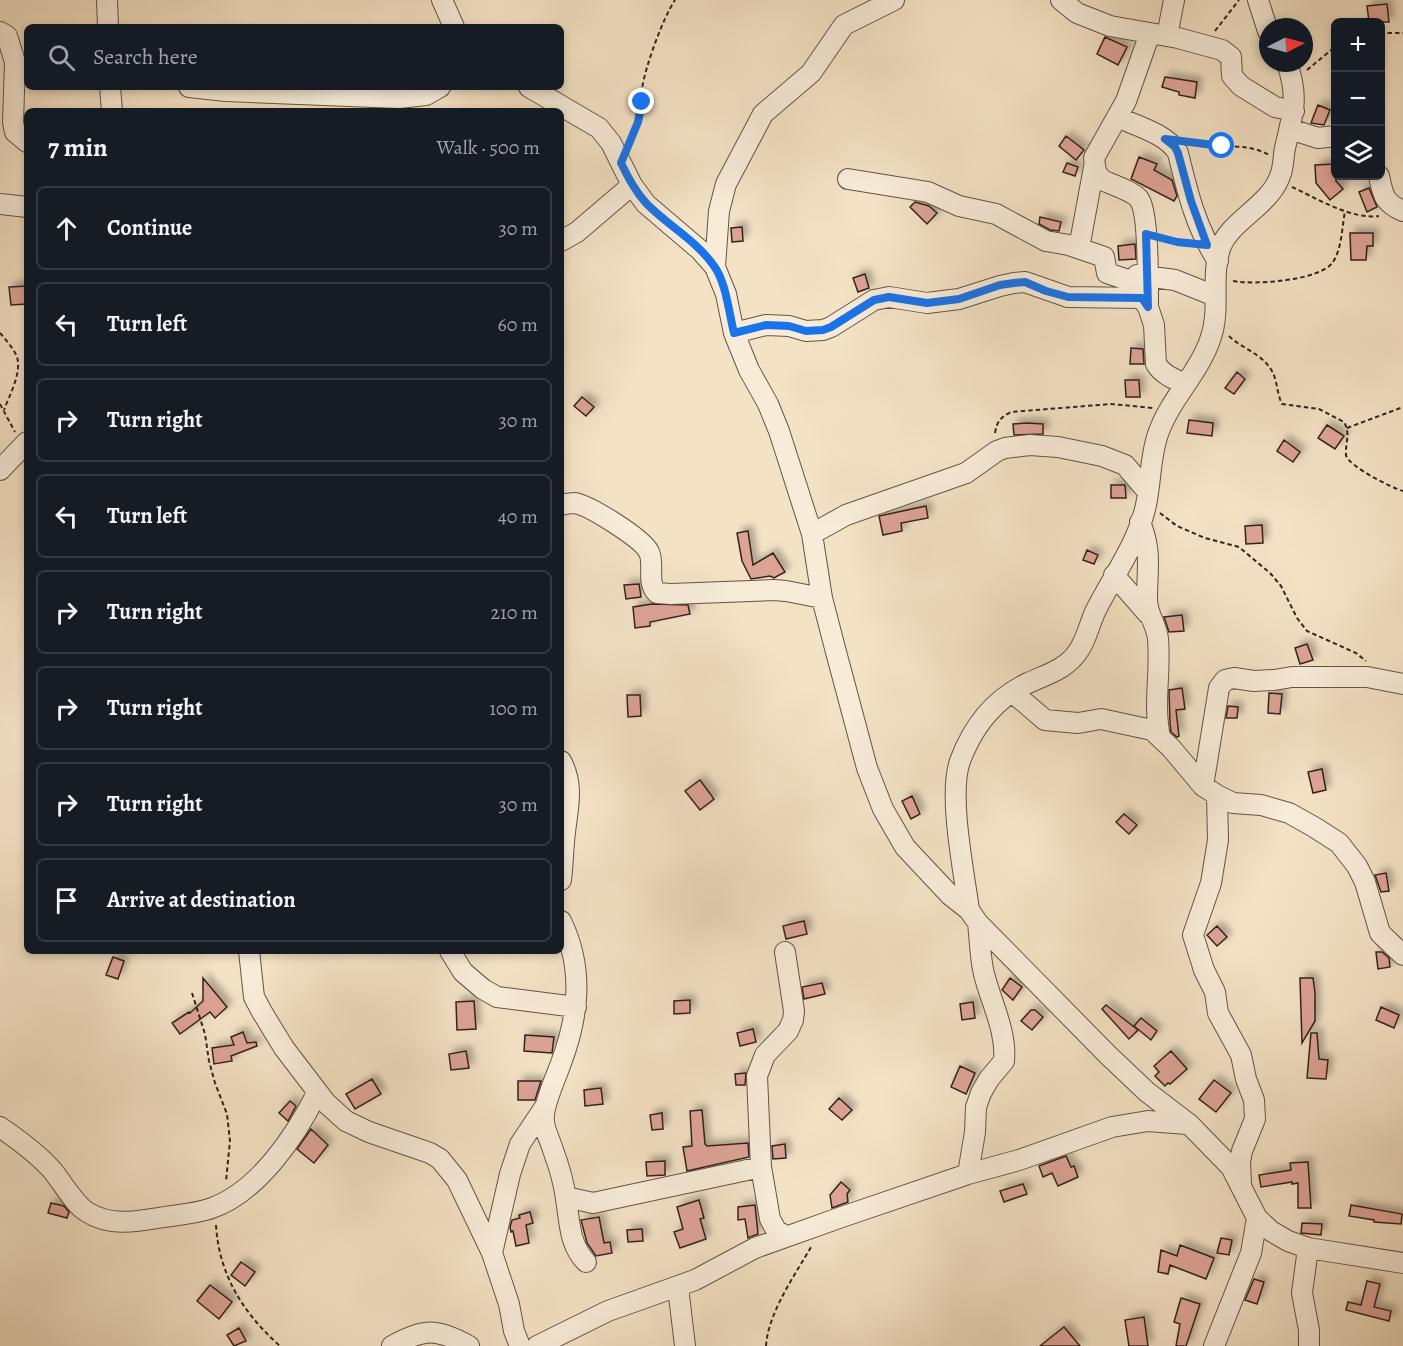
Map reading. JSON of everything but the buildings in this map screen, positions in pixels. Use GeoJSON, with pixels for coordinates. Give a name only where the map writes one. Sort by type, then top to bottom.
{"type":"FeatureCollection","features":[{"type":"Feature","properties":{"kind":"street"},"geometry":{"type":"LineString","coordinates":[[107,0],[108,24]]}},
{"type":"Feature","properties":{"kind":"street"},"geometry":{"type":"LineString","coordinates":[[442,0],[453,24]]}},
{"type":"Feature","properties":{"kind":"street"},"geometry":{"type":"LineString","coordinates":[[715,267],[720,211],[726,184],[763,114],[811,73],[844,26],[894,0]]}},
{"type":"Feature","properties":{"kind":"street"},"geometry":{"type":"LineString","coordinates":[[1061,0],[1077,13],[1110,26],[1205,46],[1229,55],[1232,76],[1241,86],[1275,107],[1317,138],[1331,136]]}},
{"type":"Feature","properties":{"kind":"street"},"geometry":{"type":"LineString","coordinates":[[1079,248],[1094,158],[1118,117],[1174,0]]}},
{"type":"Feature","properties":{"kind":"street"},"geometry":{"type":"LineString","coordinates":[[1258,0],[1264,18]]}},
{"type":"Feature","properties":{"kind":"street"},"geometry":{"type":"LineString","coordinates":[[3,34],[24,44]]}},
{"type":"Feature","properties":{"kind":"street"},"geometry":{"type":"LineString","coordinates":[[3,34],[15,62],[13,122],[15,132],[24,140]]}},
{"type":"Feature","properties":{"kind":"street"},"geometry":{"type":"LineString","coordinates":[[1214,270],[1226,238],[1267,196],[1280,178],[1292,120],[1294,82],[1290,72]]}},
{"type":"Feature","properties":{"kind":"street"},"geometry":{"type":"LineString","coordinates":[[110,90],[112,108]]}},
{"type":"Feature","properties":{"kind":"street"},"geometry":{"type":"LineString","coordinates":[[217,90],[399,99],[426,95],[435,90]]}},
{"type":"Feature","properties":{"kind":"street"},"geometry":{"type":"LineString","coordinates":[[534,90],[599,128],[611,143],[632,186],[646,204],[700,250],[715,267],[726,294],[734,333],[749,370],[768,404],[779,431],[812,534],[822,598],[867,768],[883,809],[905,847],[1108,1055],[1147,1092],[1189,1124],[1231,1167],[1257,1218],[1270,1231],[1308,1248],[1403,1263]]}},
{"type":"Feature","properties":{"kind":"street"},"geometry":{"type":"LineString","coordinates":[[968,1174],[975,1132],[976,1107],[981,1093],[1004,1061],[1004,1055],[1003,1040],[983,972],[959,839],[956,789],[960,763],[972,736],[990,708],[1012,692],[1070,664],[1081,647],[1095,611],[1131,545],[1144,506],[1158,434],[1185,384],[1203,357],[1216,319],[1214,270],[1178,153],[1175,147],[1165,139],[1118,117]]}},
{"type":"Feature","properties":{"kind":"street"},"geometry":{"type":"LineString","coordinates":[[1094,167],[1097,176],[1102,180],[1140,199],[1146,234],[1148,275],[1145,302]]}},
{"type":"Feature","properties":{"kind":"street"},"geometry":{"type":"LineString","coordinates":[[848,179],[928,192],[959,207],[996,214],[1046,241],[1079,248],[1104,257],[1107,273],[1113,276],[1148,275],[1175,280],[1214,270]]}},
{"type":"Feature","properties":{"kind":"street"},"geometry":{"type":"LineString","coordinates":[[1380,180],[1386,200],[1403,211]]}},
{"type":"Feature","properties":{"kind":"street"},"geometry":{"type":"LineString","coordinates":[[564,239],[577,232],[632,186]]}},
{"type":"Feature","properties":{"kind":"street"},"geometry":{"type":"LineString","coordinates":[[0,204],[24,207]]}},
{"type":"Feature","properties":{"kind":"street"},"geometry":{"type":"LineString","coordinates":[[1119,276],[1128,280],[1145,302],[1154,325],[1156,364],[1162,372],[1185,384]]}},
{"type":"Feature","properties":{"kind":"street"},"geometry":{"type":"LineString","coordinates":[[734,333],[766,325],[789,326],[806,331],[823,330],[874,300],[889,297],[927,303],[959,299],[1000,285],[1025,282],[1068,297],[1145,302]]}},
{"type":"Feature","properties":{"kind":"street"},"geometry":{"type":"LineString","coordinates":[[0,470],[24,445]]}},
{"type":"Feature","properties":{"kind":"street"},"geometry":{"type":"LineString","coordinates":[[812,534],[846,515],[966,473],[1005,448],[1030,445],[1058,447],[1102,456],[1125,465],[1144,506],[1149,551],[1148,614]]}},
{"type":"Feature","properties":{"kind":"street"},"geometry":{"type":"LineString","coordinates":[[564,504],[572,503],[581,506],[619,526],[643,544],[650,556],[652,584],[657,593],[774,590],[822,598]]}},
{"type":"Feature","properties":{"kind":"street"},"geometry":{"type":"LineString","coordinates":[[1114,575],[1148,614],[1158,635],[1159,658],[1155,701],[1160,737]]}},
{"type":"Feature","properties":{"kind":"street"},"geometry":{"type":"LineString","coordinates":[[1241,1185],[1240,1162],[1255,1119],[1254,1100],[1246,1079],[1241,1055],[1218,1013],[1215,992],[1204,970],[1193,935],[1211,883],[1218,840],[1210,790],[1219,688],[1225,680],[1234,678],[1254,681],[1292,677],[1367,677],[1394,682]]}},
{"type":"Feature","properties":{"kind":"street"},"geometry":{"type":"LineString","coordinates":[[1012,692],[1045,720],[1078,723],[1101,719],[1117,724],[1145,727],[1160,737],[1210,790],[1233,803],[1261,805],[1289,813],[1339,843],[1357,866],[1365,882],[1380,933],[1403,955]]}},
{"type":"Feature","properties":{"kind":"street"},"geometry":{"type":"LineString","coordinates":[[564,770],[570,800],[564,832]]}},
{"type":"Feature","properties":{"kind":"street"},"geometry":{"type":"LineString","coordinates":[[492,1253],[510,1174],[520,1144],[546,1105],[563,1057],[576,1007],[575,957],[564,929]]}},
{"type":"Feature","properties":{"kind":"street"},"geometry":{"type":"LineString","coordinates":[[785,952],[794,1011],[793,1020],[788,1031],[765,1055],[757,1076],[760,1167],[770,1219],[776,1230],[786,1237]]}},
{"type":"Feature","properties":{"kind":"street"},"geometry":{"type":"LineString","coordinates":[[249,954],[254,997],[285,1048],[317,1093],[346,1121],[369,1132],[430,1153],[440,1159],[457,1180],[492,1253],[520,1346]]}},
{"type":"Feature","properties":{"kind":"street"},"geometry":{"type":"LineString","coordinates":[[452,954],[463,972],[483,989],[497,997],[576,1007]]}},
{"type":"Feature","properties":{"kind":"street"},"geometry":{"type":"LineString","coordinates":[[0,1127],[34,1152],[52,1169],[84,1211],[100,1219],[118,1222],[152,1219],[211,1209],[253,1182],[264,1172],[302,1123],[317,1093]]}},
{"type":"Feature","properties":{"kind":"street"},"geometry":{"type":"LineString","coordinates":[[546,1105],[544,1127],[556,1157],[566,1197],[571,1237],[578,1253],[586,1262]]}},
{"type":"Feature","properties":{"kind":"street"},"geometry":{"type":"LineString","coordinates":[[537,1346],[608,1311],[694,1281],[755,1248],[824,1223],[968,1174],[1019,1160],[1112,1127],[1148,1121],[1189,1124]]}},
{"type":"Feature","properties":{"kind":"street"},"geometry":{"type":"LineString","coordinates":[[566,1197],[592,1203],[760,1167]]}},
{"type":"Feature","properties":{"kind":"street"},"geometry":{"type":"LineString","coordinates":[[1214,1346],[1251,1253],[1257,1218]]}},
{"type":"Feature","properties":{"kind":"street"},"geometry":{"type":"LineString","coordinates":[[1308,1248],[1302,1293],[1309,1330],[1309,1346]]}},
{"type":"Feature","properties":{"kind":"street"},"geometry":{"type":"LineString","coordinates":[[678,1287],[685,1346]]}},
{"type":"Feature","properties":{"kind":"street"},"geometry":{"type":"LineString","coordinates":[[392,1346],[421,1333],[438,1332],[469,1346]]}},
{"type":"Feature","properties":{"kind":"path"},"geometry":{"type":"LineString","coordinates":[[621,163],[638,122],[646,72],[660,32],[675,0]]}},
{"type":"Feature","properties":{"kind":"path"},"geometry":{"type":"LineString","coordinates":[[1205,46],[1216,28],[1239,0]]}},
{"type":"Feature","properties":{"kind":"path"},"geometry":{"type":"LineString","coordinates":[[1385,33],[1403,33]]}},
{"type":"Feature","properties":{"kind":"path"},"geometry":{"type":"LineString","coordinates":[[1294,82],[1331,50]]}},
{"type":"Feature","properties":{"kind":"path"},"geometry":{"type":"LineString","coordinates":[[1165,139],[1256,148],[1283,166],[1286,180],[1293,188],[1324,203],[1346,210],[1373,217],[1383,216]]}},
{"type":"Feature","properties":{"kind":"path"},"geometry":{"type":"LineString","coordinates":[[1146,234],[1177,242],[1214,270],[1237,282],[1271,282],[1302,277],[1326,267],[1333,261],[1346,210]]}},
{"type":"Feature","properties":{"kind":"path"},"geometry":{"type":"LineString","coordinates":[[1216,319],[1236,344],[1253,353],[1269,366],[1276,377],[1282,404],[1319,410],[1344,422],[1347,428],[1346,454],[1349,462],[1385,485],[1403,491]]}},
{"type":"Feature","properties":{"kind":"path"},"geometry":{"type":"LineString","coordinates":[[0,333],[18,361],[4,410]]}},
{"type":"Feature","properties":{"kind":"path"},"geometry":{"type":"LineString","coordinates":[[0,404],[24,445]]}},
{"type":"Feature","properties":{"kind":"path"},"geometry":{"type":"LineString","coordinates":[[993,454],[997,423],[1001,417],[1011,412],[1110,404],[1170,410]]}},
{"type":"Feature","properties":{"kind":"path"},"geometry":{"type":"LineString","coordinates":[[1347,428],[1403,407]]}},
{"type":"Feature","properties":{"kind":"path"},"geometry":{"type":"LineString","coordinates":[[1144,506],[1161,513],[1177,526],[1205,538],[1239,547],[1270,573],[1281,586],[1297,618],[1307,631],[1356,653],[1394,682]]}},
{"type":"Feature","properties":{"kind":"path"},"geometry":{"type":"LineString","coordinates":[[192,993],[205,1034],[212,1072],[227,1114],[230,1141],[227,1180],[216,1227],[226,1277],[254,1319],[280,1346]]}},
{"type":"Feature","properties":{"kind":"path"},"geometry":{"type":"LineString","coordinates":[[766,1346],[770,1325],[780,1303],[824,1223]]}},
{"type":"Feature","properties":{"kind":"route"},"geometry":{"type":"LineString","coordinates":[[642,102],[631,143],[621,163],[632,186],[646,204],[700,250],[715,267],[726,294],[734,333],[766,325],[789,326],[806,331],[823,330],[874,300],[889,297],[927,303],[959,299],[1000,285],[1025,282],[1068,297],[1142,298],[1148,307],[1146,234],[1177,242],[1207,245],[1191,201],[1178,153],[1175,147],[1165,139],[1222,146]]}}]}
